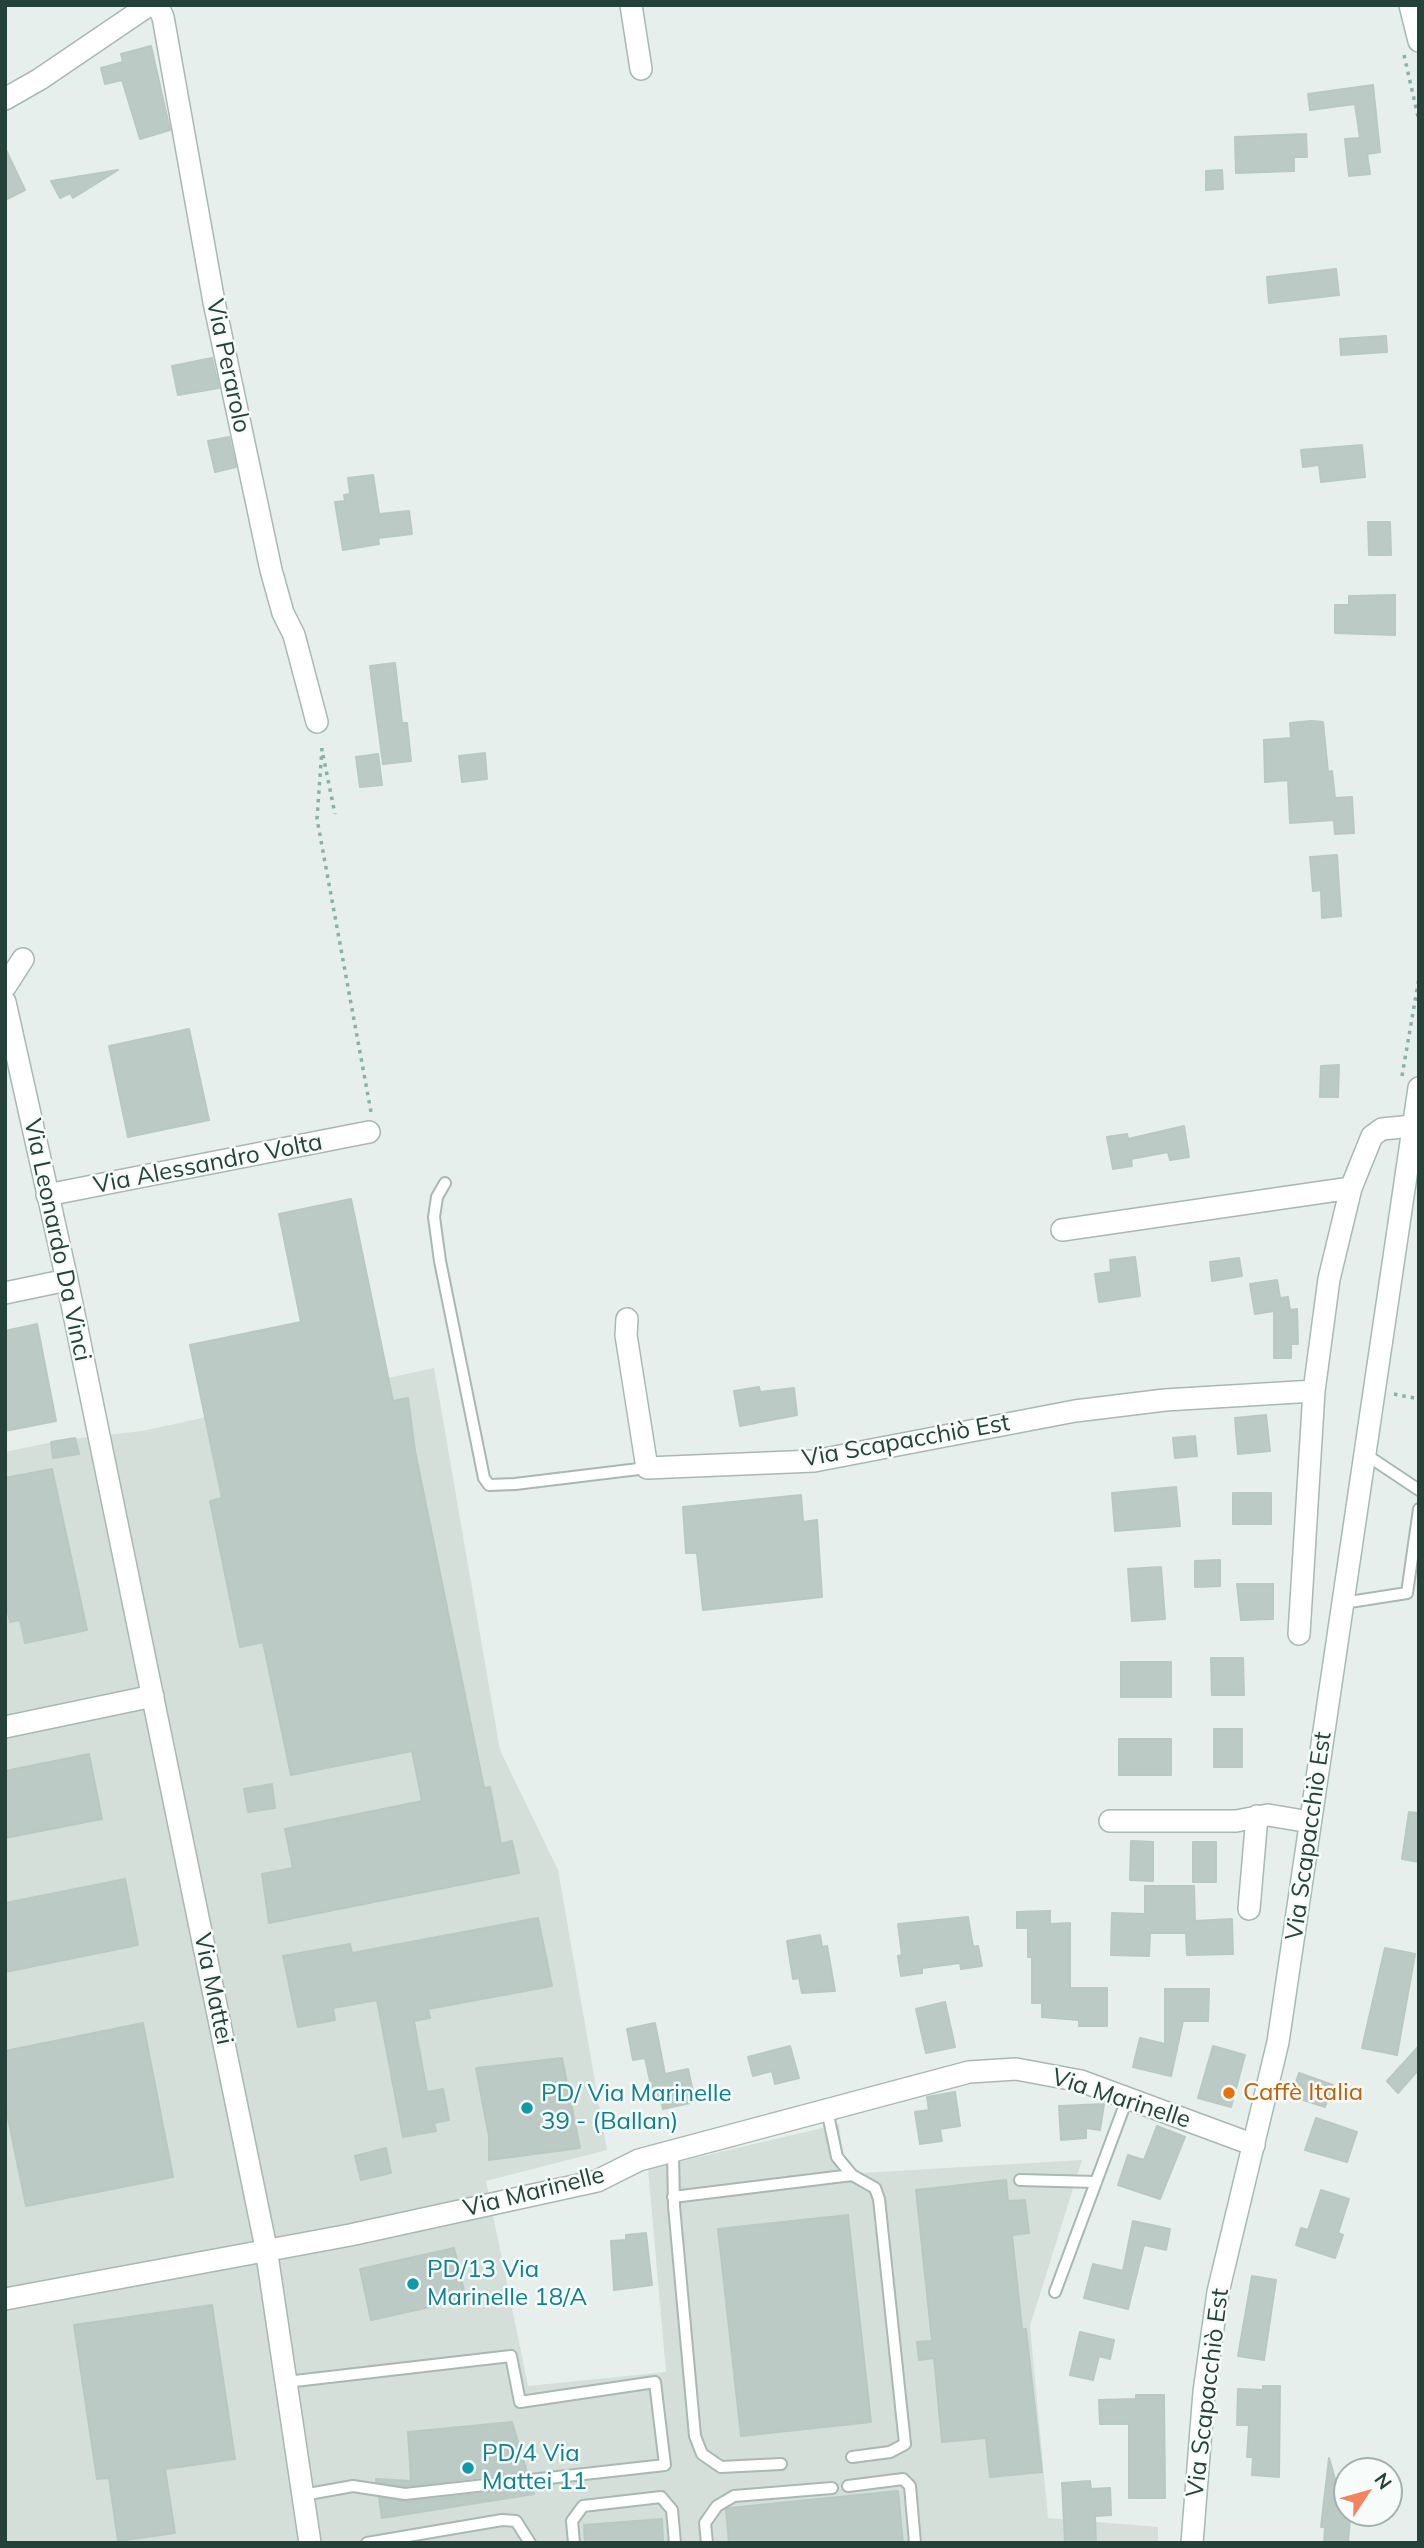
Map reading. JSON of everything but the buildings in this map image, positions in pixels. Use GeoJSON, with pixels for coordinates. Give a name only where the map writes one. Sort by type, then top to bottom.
{"type":"FeatureCollection","features":[{"type":"Feature","properties":{"kind":"street"},"geometry":{"type":"LineString","coordinates":[[5,99],[40,79],[149,5]]}},
{"type":"Feature","properties":{"kind":"street","name":"Via Perarolo"},"geometry":{"type":"LineString","coordinates":[[158,5],[163,17],[214,302],[271,570],[283,613],[294,635],[317,722]]}},
{"type":"Feature","properties":{"kind":"street"},"geometry":{"type":"LineString","coordinates":[[631,5],[641,69]]}},
{"type":"Feature","properties":{"kind":"street"},"geometry":{"type":"LineString","coordinates":[[1410,5],[1410,42]]}},
{"type":"Feature","properties":{"kind":"street"},"geometry":{"type":"LineString","coordinates":[[5,987],[23,959]]}},
{"type":"Feature","properties":{"kind":"street","name":"Via Leonardo Da Vinci"},"geometry":{"type":"LineString","coordinates":[[5,1002],[100,1438]]}},
{"type":"Feature","properties":{"kind":"street","name":"Via Scapacchiò Est"},"geometry":{"type":"LineString","coordinates":[[1192,2543],[1204,2392],[1218,2292],[1278,2042],[1413,1126],[1409,1088]]}},
{"type":"Feature","properties":{"kind":"street"},"geometry":{"type":"LineString","coordinates":[[1299,1634],[1314,1391],[1329,1279],[1351,1188],[1372,1136],[1382,1129],[1413,1126]]}},
{"type":"Feature","properties":{"kind":"street","name":"Via Alessandro Volta"},"geometry":{"type":"LineString","coordinates":[[47,1195],[369,1132]]}},
{"type":"Feature","properties":{"kind":"street"},"geometry":{"type":"LineString","coordinates":[[1062,1230],[1351,1188]]}},
{"type":"Feature","properties":{"kind":"street"},"geometry":{"type":"LineString","coordinates":[[5,1293],[67,1280]]}},
{"type":"Feature","properties":{"kind":"street"},"geometry":{"type":"LineString","coordinates":[[627,1319],[626,1335],[647,1468]]}},
{"type":"Feature","properties":{"kind":"street","name":"Via Scapacchiò Est"},"geometry":{"type":"LineString","coordinates":[[647,1468],[814,1461],[1075,1411],[1165,1400],[1314,1391]]}},
{"type":"Feature","properties":{"kind":"street","name":"Via Mattei"},"geometry":{"type":"LineString","coordinates":[[100,1438],[266,2248],[310,2543]]}},
{"type":"Feature","properties":{"kind":"street"},"geometry":{"type":"LineString","coordinates":[[5,1727],[153,1696]]}},
{"type":"Feature","properties":{"kind":"street"},"geometry":{"type":"LineString","coordinates":[[1110,1821],[1236,1821],[1257,1816],[1310,1822]]}},
{"type":"Feature","properties":{"kind":"street"},"geometry":{"type":"LineString","coordinates":[[1249,1909],[1257,1816]]}},
{"type":"Feature","properties":{"kind":"street","name":"Via Marinelle"},"geometry":{"type":"LineString","coordinates":[[5,2299],[266,2248],[350,2235],[597,2181],[639,2160],[968,2072],[1016,2069],[1081,2081],[1254,2145]]}},
{"type":"Feature","properties":{"kind":"lane"},"geometry":{"type":"LineString","coordinates":[[445,1183],[437,1197],[434,1217],[440,1262],[484,1478],[489,1485],[515,1484],[647,1468]]}},
{"type":"Feature","properties":{"kind":"lane"},"geometry":{"type":"LineString","coordinates":[[1365,1454],[1419,1490]]}},
{"type":"Feature","properties":{"kind":"lane"},"geometry":{"type":"LineString","coordinates":[[1343,1603],[1407,1593],[1419,1508]]}},
{"type":"Feature","properties":{"kind":"lane"},"geometry":{"type":"LineString","coordinates":[[1055,2292],[1127,2099]]}},
{"type":"Feature","properties":{"kind":"lane"},"geometry":{"type":"LineString","coordinates":[[827,2110],[837,2157],[852,2175],[874,2188],[880,2199],[905,2444],[890,2452],[852,2458]]}},
{"type":"Feature","properties":{"kind":"lane"},"geometry":{"type":"LineString","coordinates":[[673,2151],[674,2197],[695,2436],[702,2455],[721,2467],[781,2464]]}},
{"type":"Feature","properties":{"kind":"lane"},"geometry":{"type":"LineString","coordinates":[[674,2197],[852,2175]]}},
{"type":"Feature","properties":{"kind":"lane"},"geometry":{"type":"LineString","coordinates":[[1020,2180],[1096,2182]]}},
{"type":"Feature","properties":{"kind":"lane"},"geometry":{"type":"LineString","coordinates":[[286,2382],[512,2357],[520,2402],[655,2382],[665,2465],[405,2494],[353,2486],[303,2495]]}},
{"type":"Feature","properties":{"kind":"lane"},"geometry":{"type":"LineString","coordinates":[[848,2486],[903,2479],[910,2486],[915,2543]]}},
{"type":"Feature","properties":{"kind":"lane"},"geometry":{"type":"LineString","coordinates":[[707,2543],[705,2523],[717,2506],[734,2496],[832,2488]]}},
{"type":"Feature","properties":{"kind":"lane"},"geometry":{"type":"LineString","coordinates":[[574,2543],[572,2521],[583,2506],[661,2497],[672,2510],[675,2543]]}},
{"type":"Feature","properties":{"kind":"lane"},"geometry":{"type":"LineString","coordinates":[[367,2543],[502,2520],[516,2521],[530,2543]]}},
{"type":"Feature","properties":{"kind":"path"},"geometry":{"type":"LineString","coordinates":[[1410,42],[1419,121]]}},
{"type":"Feature","properties":{"kind":"path"},"geometry":{"type":"LineString","coordinates":[[317,722],[335,814]]}},
{"type":"Feature","properties":{"kind":"path"},"geometry":{"type":"LineString","coordinates":[[322,748],[317,819],[373,1119],[369,1132]]}},
{"type":"Feature","properties":{"kind":"path"},"geometry":{"type":"LineString","coordinates":[[1409,1088],[1419,978]]}},
{"type":"Feature","properties":{"kind":"shaded area"},"geometry":{"type":"Polygon","coordinates":[[[434,1368],[500,1750],[558,1870],[607,2150],[486,2181],[528,2386],[666,2372],[648,2169],[839,2124],[845,2174],[1082,2160],[1030,2326],[1048,2518],[1158,2527],[1158,2543],[5,2543],[5,1452],[62,1440],[142,1431],[434,1368]]]}},
{"type":"Feature","properties":{"kind":"place","name":"Caffè Italia"},"geometry":{"type":"Point","coordinates":[1229,2093]}},
{"type":"Feature","properties":{"kind":"place","name":"PD/ Via Marinelle 39 - (Ballan)"},"geometry":{"type":"Point","coordinates":[527,2108]}},
{"type":"Feature","properties":{"kind":"place","name":"PD/13 Via Marinelle 18/A"},"geometry":{"type":"Point","coordinates":[413,2284]}},
{"type":"Feature","properties":{"kind":"place","name":"PD/4 Via Mattei 11"},"geometry":{"type":"Point","coordinates":[468,2468]}}]}
